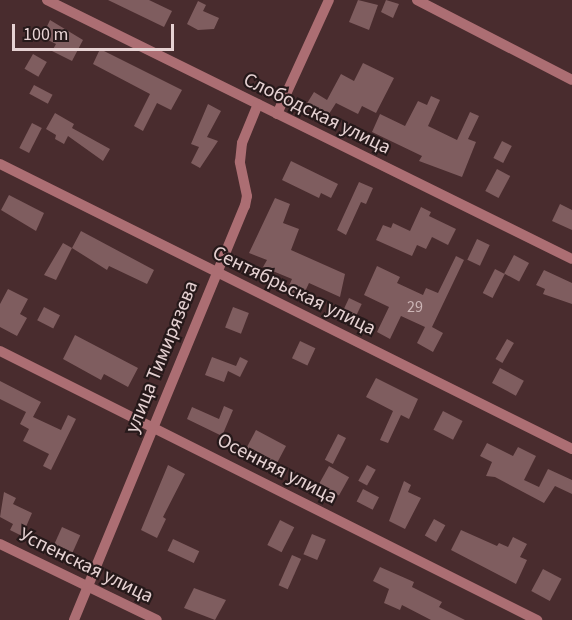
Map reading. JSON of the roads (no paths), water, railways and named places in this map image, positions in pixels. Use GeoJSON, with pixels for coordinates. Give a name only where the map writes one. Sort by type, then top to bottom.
{"type":"FeatureCollection","features":[{"type":"Feature","properties":{"kind":"street","name":"Слободская улица"},"geometry":{"type":"LineString","coordinates":[[47,0],[572,259]]}},
{"type":"Feature","properties":{"kind":"street"},"geometry":{"type":"LineString","coordinates":[[277,114],[329,0]]}},
{"type":"Feature","properties":{"kind":"street"},"geometry":{"type":"LineString","coordinates":[[417,0],[572,80]]}},
{"type":"Feature","properties":{"kind":"street","name":"улица Тимирязева"},"geometry":{"type":"LineString","coordinates":[[74,620],[245,206],[248,196],[240,162],[242,143],[258,104]]}},
{"type":"Feature","properties":{"kind":"street","name":"Сентябрьская улица"},"geometry":{"type":"LineString","coordinates":[[0,164],[572,449]]}},
{"type":"Feature","properties":{"kind":"street","name":"Осенняя улица"},"geometry":{"type":"LineString","coordinates":[[0,351],[537,620]]}},
{"type":"Feature","properties":{"kind":"street","name":"Успенская улица"},"geometry":{"type":"LineString","coordinates":[[0,544],[157,620]]}}]}
